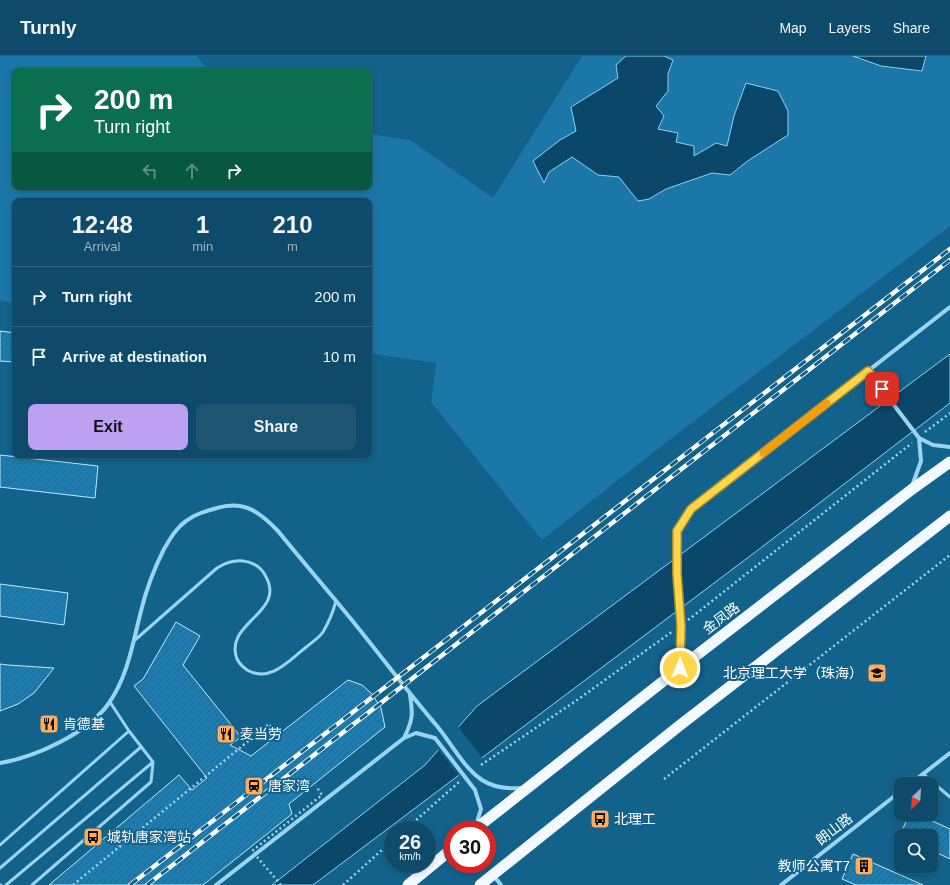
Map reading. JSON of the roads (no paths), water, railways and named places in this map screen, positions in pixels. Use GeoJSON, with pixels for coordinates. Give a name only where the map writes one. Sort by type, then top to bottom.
{"type":"FeatureCollection","features":[{"type":"Feature","properties":{"kind":"highway","name":"金凤路"},"geometry":{"type":"LineString","coordinates":[[485,821],[680,668],[911,490],[950,462]]}},
{"type":"Feature","properties":{"kind":"highway"},"geometry":{"type":"LineString","coordinates":[[480,885],[678,726],[950,516]]}},
{"type":"Feature","properties":{"kind":"highway"},"geometry":{"type":"LineString","coordinates":[[408,885],[444,855]]}},
{"type":"Feature","properties":{"kind":"street"},"geometry":{"type":"LineString","coordinates":[[680,668],[681,626],[677,574],[677,531],[691,509],[950,307]]}},
{"type":"Feature","properties":{"kind":"street"},"geometry":{"type":"LineString","coordinates":[[868,371],[918,438],[921,461],[911,490]]}},
{"type":"Feature","properties":{"kind":"street"},"geometry":{"type":"LineString","coordinates":[[918,438],[933,445],[950,447]]}},
{"type":"Feature","properties":{"kind":"street"},"geometry":{"type":"LineString","coordinates":[[0,763],[13,761],[40,752],[61,742],[103,711],[110,702],[121,679],[134,641],[148,587],[156,566],[169,540],[187,520],[203,512],[221,507],[244,506],[255,510],[266,519],[336,601],[441,732],[470,771],[482,780],[507,789],[527,788]]}},
{"type":"Feature","properties":{"kind":"street"},"geometry":{"type":"LineString","coordinates":[[404,738],[410,726],[412,712],[410,694]]}},
{"type":"Feature","properties":{"kind":"street"},"geometry":{"type":"LineString","coordinates":[[216,885],[404,738],[416,733],[435,738],[465,775],[475,790],[480,809],[477,821]]}},
{"type":"Feature","properties":{"kind":"street"},"geometry":{"type":"LineString","coordinates":[[918,777],[950,753]]}},
{"type":"Feature","properties":{"kind":"street","name":"朗山路"},"geometry":{"type":"LineString","coordinates":[[781,885],[894,796]]}},
{"type":"Feature","properties":{"kind":"street"},"geometry":{"type":"LineString","coordinates":[[493,875],[501,885]]}},
{"type":"Feature","properties":{"kind":"lane"},"geometry":{"type":"LineString","coordinates":[[134,641],[217,568],[232,561],[249,562],[256,565],[262,569],[269,585],[269,599],[266,606],[237,636],[235,644],[235,652],[238,662],[251,672],[262,674],[280,669],[322,633],[330,618],[336,601]]}},
{"type":"Feature","properties":{"kind":"lane"},"geometry":{"type":"LineString","coordinates":[[32,885],[151,782],[153,762],[128,731],[110,702]]}},
{"type":"Feature","properties":{"kind":"lane"},"geometry":{"type":"LineString","coordinates":[[0,845],[128,731]]}},
{"type":"Feature","properties":{"kind":"lane"},"geometry":{"type":"LineString","coordinates":[[0,868],[141,747]]}},
{"type":"Feature","properties":{"kind":"lane"},"geometry":{"type":"LineString","coordinates":[[6,885],[153,762]]}},
{"type":"Feature","properties":{"kind":"lane"},"geometry":{"type":"LineString","coordinates":[[922,774],[950,797]]}},
{"type":"Feature","properties":{"kind":"railway"},"geometry":{"type":"LineString","coordinates":[[130,885],[950,249]]}},
{"type":"Feature","properties":{"kind":"railway"},"geometry":{"type":"LineString","coordinates":[[147,885],[950,260]]}},
{"type":"Feature","properties":{"kind":"place","name":"北京理工大学（珠海）"},"geometry":{"type":"Point","coordinates":[877,673]}},
{"type":"Feature","properties":{"kind":"place","name":"肯德基"},"geometry":{"type":"Point","coordinates":[49,724]}},
{"type":"Feature","properties":{"kind":"place","name":"麦当劳"},"geometry":{"type":"Point","coordinates":[226,734]}},
{"type":"Feature","properties":{"kind":"place","name":"唐家湾"},"geometry":{"type":"Point","coordinates":[254,786]}},
{"type":"Feature","properties":{"kind":"place","name":"北理工"},"geometry":{"type":"Point","coordinates":[600,819]}},
{"type":"Feature","properties":{"kind":"place","name":"城轨唐家湾站"},"geometry":{"type":"Point","coordinates":[93,837]}},
{"type":"Feature","properties":{"kind":"place","name":"教师公寓T7"},"geometry":{"type":"Point","coordinates":[864,866]}}]}
